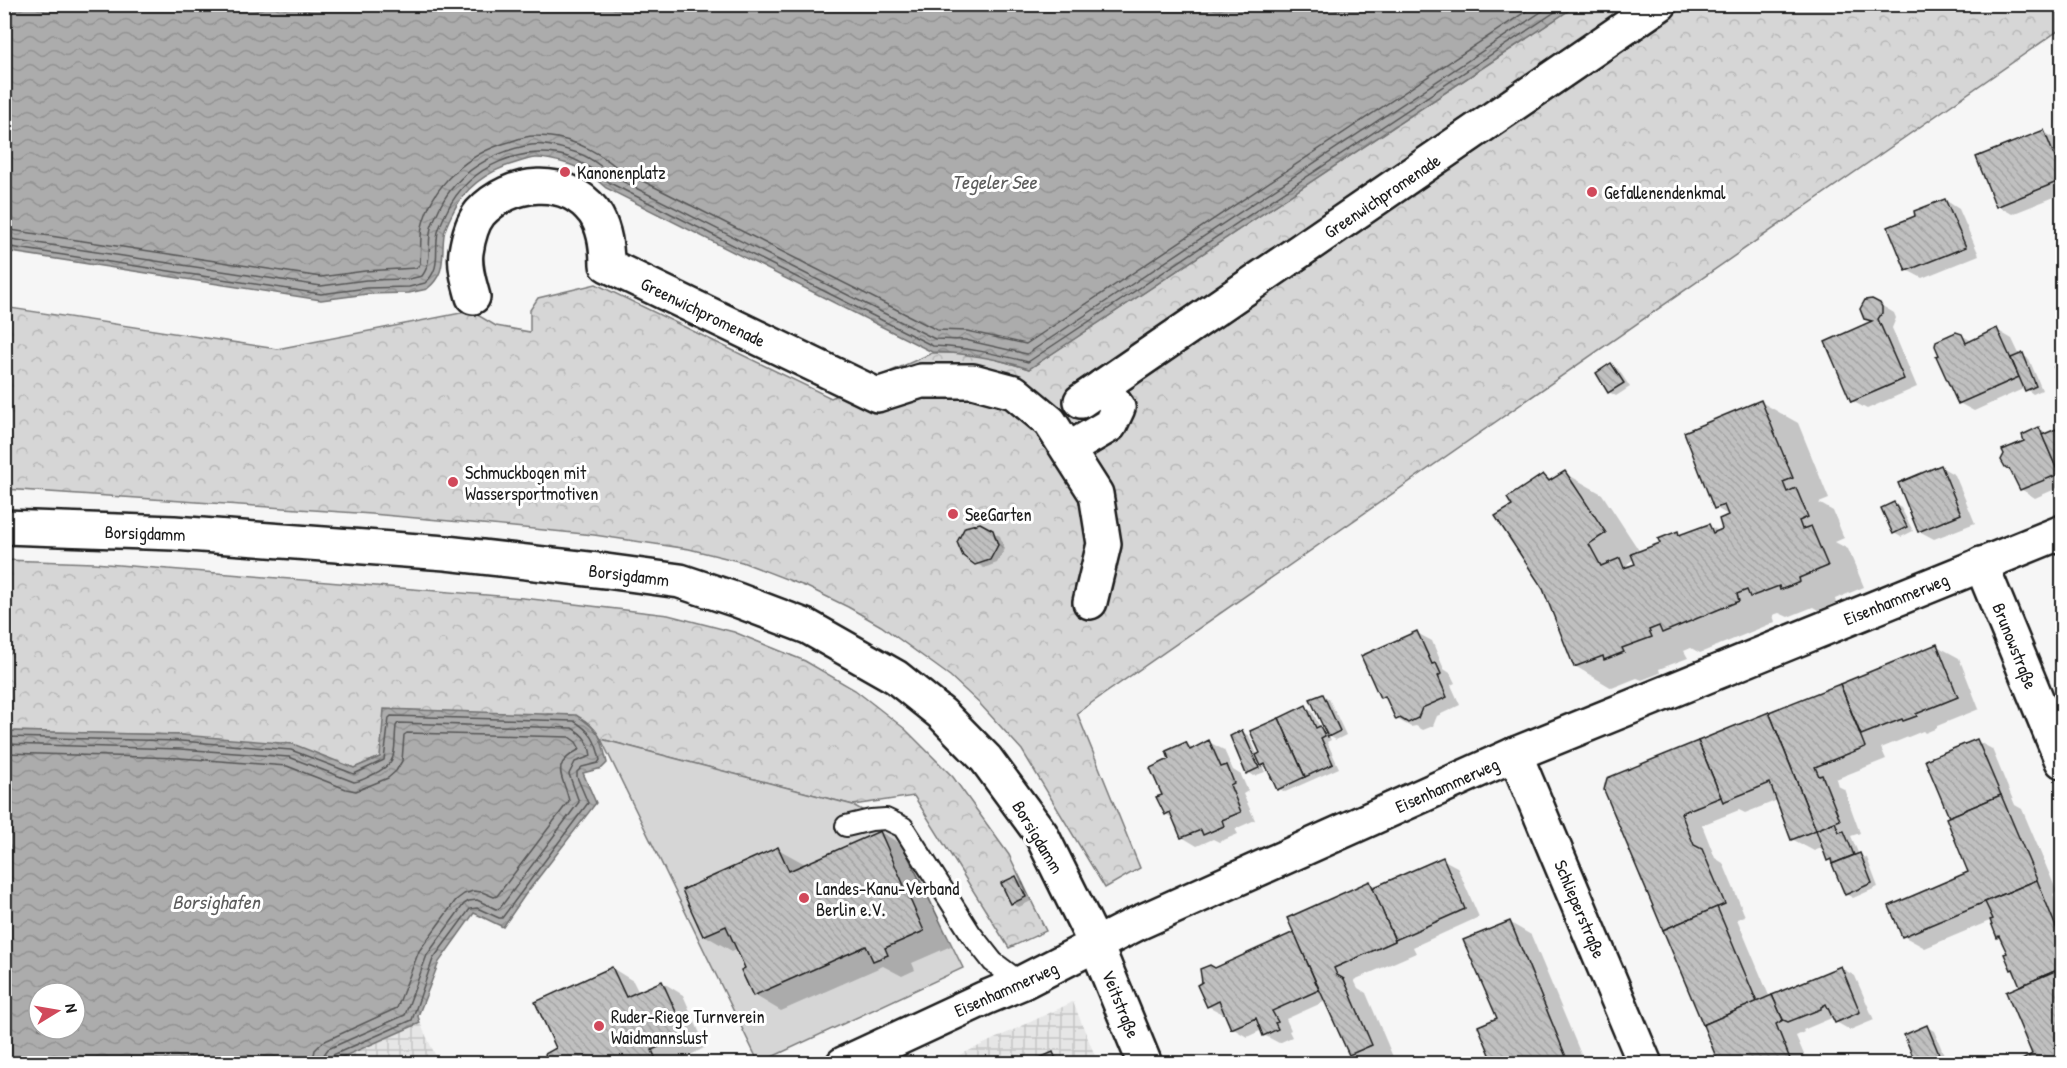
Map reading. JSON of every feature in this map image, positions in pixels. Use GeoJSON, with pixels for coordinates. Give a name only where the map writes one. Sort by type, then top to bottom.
{"type":"FeatureCollection","features":[{"type":"Feature","properties":{"kind":"street","name":"Greenwichpromenade"},"geometry":{"type":"LineString","coordinates":[[1090,602],[1104,544],[1096,494],[1069,449],[1074,406],[1660,4]]}},
{"type":"Feature","properties":{"kind":"street","name":"Greenwichpromenade"},"geometry":{"type":"LineString","coordinates":[[472,297],[466,269],[466,253],[473,225],[480,214],[496,199],[521,188],[556,187],[575,196],[593,212],[601,225],[607,244],[607,266],[877,395],[921,381],[973,381],[1074,406],[1118,408],[1110,425],[1069,449]]}},
{"type":"Feature","properties":{"kind":"street","name":"Borsigdamm"},"geometry":{"type":"LineString","coordinates":[[4,527],[174,533],[434,552],[606,571],[680,581],[798,623],[896,677],[942,714],[986,759],[1041,834],[1096,945]]}},
{"type":"Feature","properties":{"kind":"street","name":"Eisenhammerweg"},"geometry":{"type":"LineString","coordinates":[[843,1064],[1021,983],[1136,924],[1515,754],[2062,532]]}},
{"type":"Feature","properties":{"kind":"street","name":"Brunowstraße"},"geometry":{"type":"LineString","coordinates":[[1981,564],[2062,761]]}},
{"type":"Feature","properties":{"kind":"street","name":"Schlieperstraße"},"geometry":{"type":"LineString","coordinates":[[1515,754],[1645,1064]]}},
{"type":"Feature","properties":{"kind":"street","name":"Veitstraße"},"geometry":{"type":"LineString","coordinates":[[1096,945],[1145,1064]]}},
{"type":"Feature","properties":{"kind":"lane"},"geometry":{"type":"LineString","coordinates":[[846,826],[886,819],[903,827],[971,934],[993,962],[1021,983]]}},
{"type":"Feature","properties":{"kind":"shaded area"},"geometry":{"type":"Polygon","coordinates":[[[1073,1002],[1098,1063],[941,1064],[1073,1002]]]}},
{"type":"Feature","properties":{"kind":"shaded area"},"geometry":{"type":"Polygon","coordinates":[[[420,1023],[439,1063],[329,1064],[420,1023]]]}},
{"type":"Feature","properties":{"kind":"green space"},"geometry":{"type":"Polygon","coordinates":[[[1577,5],[2062,5],[2062,28],[1077,713],[1140,868],[1105,888],[1022,750],[980,704],[950,676],[881,626],[848,607],[807,587],[742,562],[689,549],[594,535],[372,514],[5,489],[4,307],[277,349],[471,311],[496,326],[530,332],[530,310],[538,298],[596,284],[831,398],[932,353],[963,353],[1029,369],[1577,5]]]}},
{"type":"Feature","properties":{"kind":"green space"},"geometry":{"type":"Polygon","coordinates":[[[4,560],[94,563],[523,598],[668,615],[734,632],[805,661],[855,690],[905,729],[953,777],[1009,855],[1046,931],[1009,948],[914,796],[853,805],[601,739],[585,720],[573,716],[548,714],[380,757],[354,768],[334,761],[181,735],[5,731],[4,560]]]}},
{"type":"Feature","properties":{"kind":"green space","name":"Landes-Kanu-Verband Berlin e.V."},"geometry":{"type":"Polygon","coordinates":[[[601,739],[853,805],[894,828],[963,968],[759,1063],[601,739]]]}},
{"type":"Feature","properties":{"kind":"water","name":"Tegeler See"},"geometry":{"type":"Polygon","coordinates":[[[4,5],[1577,5],[1029,369],[981,357],[932,352],[606,188],[578,168],[536,158],[508,165],[471,187],[457,204],[446,227],[442,264],[438,277],[427,289],[409,293],[367,294],[321,300],[5,251],[4,5]]]}},
{"type":"Feature","properties":{"kind":"water","name":"Borsighafen"},"geometry":{"type":"Polygon","coordinates":[[[384,709],[576,715],[598,734],[607,763],[602,768],[583,773],[596,803],[503,927],[474,913],[439,962],[418,1016],[420,1023],[329,1063],[5,1063],[5,731],[181,735],[293,744],[354,768],[380,757],[384,709]]]}},
{"type":"Feature","properties":{"kind":"building"},"geometry":{"type":"Polygon","coordinates":[[[2044,130],[2062,180],[1996,207],[1976,157],[2044,130]]]}},
{"type":"Feature","properties":{"kind":"building"},"geometry":{"type":"Polygon","coordinates":[[[1945,199],[1966,247],[1906,271],[1888,227],[1915,216],[1914,211],[1945,199]]]}},
{"type":"Feature","properties":{"kind":"building"},"geometry":{"type":"Polygon","coordinates":[[[1872,299],[1880,303],[1882,307],[1882,313],[1878,319],[1904,379],[1851,402],[1825,342],[1872,321],[1864,319],[1860,309],[1865,300],[1872,299]]]}},
{"type":"Feature","properties":{"kind":"building"},"geometry":{"type":"Polygon","coordinates":[[[1997,328],[2019,377],[1958,404],[1936,356],[1939,355],[1935,346],[1936,341],[1956,332],[1962,334],[1966,343],[1997,328]]]}},
{"type":"Feature","properties":{"kind":"building"},"geometry":{"type":"Polygon","coordinates":[[[2023,353],[2036,386],[2025,391],[2011,358],[2023,353]]]}},
{"type":"Feature","properties":{"kind":"building"},"geometry":{"type":"Polygon","coordinates":[[[1611,363],[1624,383],[1608,393],[1596,373],[1611,363]]]}},
{"type":"Feature","properties":{"kind":"building"},"geometry":{"type":"Polygon","coordinates":[[[2062,364],[2062,388],[2054,367],[2062,364]]]}},
{"type":"Feature","properties":{"kind":"building"},"geometry":{"type":"Polygon","coordinates":[[[1761,400],[1793,478],[1783,482],[1787,492],[1796,488],[1808,517],[1799,521],[1802,529],[1811,526],[1828,566],[1799,578],[1800,582],[1780,590],[1779,586],[1750,597],[1747,590],[1737,594],[1739,601],[1662,633],[1659,626],[1649,630],[1652,637],[1622,648],[1624,652],[1604,660],[1603,656],[1574,667],[1543,589],[1495,516],[1512,506],[1507,498],[1543,474],[1549,481],[1565,471],[1606,533],[1589,544],[1601,566],[1620,558],[1624,568],[1635,564],[1631,554],[1660,543],[1658,539],[1678,531],[1679,535],[1709,524],[1713,533],[1722,529],[1719,519],[1728,515],[1724,505],[1714,509],[1684,432],[1761,400]]]}},
{"type":"Feature","properties":{"kind":"building"},"geometry":{"type":"Polygon","coordinates":[[[2039,427],[2059,474],[2020,490],[2010,470],[2001,460],[2004,454],[2002,450],[2024,441],[2022,435],[2039,427]]]}},
{"type":"Feature","properties":{"kind":"building"},"geometry":{"type":"Polygon","coordinates":[[[2056,429],[2062,443],[2062,470],[2058,472],[2042,435],[2056,429]]]}},
{"type":"Feature","properties":{"kind":"building"},"geometry":{"type":"Polygon","coordinates":[[[1941,465],[1961,514],[1918,532],[1898,483],[1941,465]]]}},
{"type":"Feature","properties":{"kind":"building"},"geometry":{"type":"Polygon","coordinates":[[[1894,502],[1907,527],[1893,534],[1881,508],[1894,502]]]}},
{"type":"Feature","properties":{"kind":"building"},"geometry":{"type":"Polygon","coordinates":[[[980,523],[993,530],[998,545],[990,560],[975,565],[963,556],[957,542],[965,527],[980,523]]]}},
{"type":"Feature","properties":{"kind":"building"},"geometry":{"type":"Polygon","coordinates":[[[1417,631],[1432,664],[1436,663],[1441,674],[1438,676],[1447,697],[1422,708],[1418,718],[1408,723],[1400,718],[1396,720],[1385,696],[1380,698],[1361,656],[1417,631]]]}},
{"type":"Feature","properties":{"kind":"building"},"geometry":{"type":"Polygon","coordinates":[[[1937,644],[1958,697],[1916,714],[1917,716],[1903,721],[1902,719],[1861,735],[1840,684],[1937,644]]]}},
{"type":"Feature","properties":{"kind":"building"},"geometry":{"type":"Polygon","coordinates":[[[1840,684],[1865,747],[1815,767],[1819,776],[1822,775],[1840,820],[1816,830],[1769,712],[1840,684]]]}},
{"type":"Feature","properties":{"kind":"building"},"geometry":{"type":"Polygon","coordinates":[[[1323,694],[1340,731],[1328,737],[1310,699],[1323,694]]]}},
{"type":"Feature","properties":{"kind":"building"},"geometry":{"type":"Polygon","coordinates":[[[1306,705],[1316,728],[1320,726],[1325,736],[1321,738],[1333,764],[1305,777],[1279,718],[1306,705]]]}},
{"type":"Feature","properties":{"kind":"building"},"geometry":{"type":"Polygon","coordinates":[[[1769,712],[1816,830],[1791,840],[1770,783],[1723,802],[1698,741],[1769,712]]]}},
{"type":"Feature","properties":{"kind":"building"},"geometry":{"type":"Polygon","coordinates":[[[1279,718],[1305,777],[1277,790],[1265,764],[1261,766],[1256,755],[1260,753],[1250,731],[1279,718]]]}},
{"type":"Feature","properties":{"kind":"building"},"geometry":{"type":"Polygon","coordinates":[[[1242,730],[1259,768],[1246,774],[1230,736],[1242,730]]]}},
{"type":"Feature","properties":{"kind":"building"},"geometry":{"type":"Polygon","coordinates":[[[1977,739],[2001,795],[1949,817],[1925,760],[1977,739]]]}},
{"type":"Feature","properties":{"kind":"building"},"geometry":{"type":"Polygon","coordinates":[[[1209,740],[1221,767],[1227,765],[1234,783],[1230,785],[1241,812],[1222,820],[1224,826],[1203,835],[1201,830],[1181,838],[1170,812],[1165,815],[1156,797],[1162,795],[1150,768],[1169,759],[1166,751],[1186,742],[1190,750],[1209,740]]]}},
{"type":"Feature","properties":{"kind":"building"},"geometry":{"type":"Polygon","coordinates":[[[1698,741],[1721,797],[1681,813],[1694,845],[1702,849],[1725,904],[1663,930],[1604,790],[1607,778],[1698,741]]]}},
{"type":"Feature","properties":{"kind":"building"},"geometry":{"type":"Polygon","coordinates":[[[2001,795],[2037,880],[1902,937],[1889,906],[1968,872],[1946,818],[2001,795]]]}},
{"type":"Feature","properties":{"kind":"building"},"geometry":{"type":"Polygon","coordinates":[[[1835,822],[1839,832],[1844,831],[1854,855],[1832,864],[1831,859],[1827,861],[1816,830],[1835,822]]]}},
{"type":"Feature","properties":{"kind":"building"},"geometry":{"type":"Polygon","coordinates":[[[880,831],[924,931],[885,948],[888,955],[873,961],[866,946],[753,996],[741,970],[745,968],[726,926],[703,936],[682,890],[778,847],[789,871],[880,831]]]}},
{"type":"Feature","properties":{"kind":"building"},"geometry":{"type":"Polygon","coordinates":[[[1860,853],[1872,883],[1845,895],[1832,864],[1860,853]]]}},
{"type":"Feature","properties":{"kind":"building"},"geometry":{"type":"Polygon","coordinates":[[[1443,857],[1465,909],[1395,940],[1372,888],[1443,857]]]}},
{"type":"Feature","properties":{"kind":"building"},"geometry":{"type":"Polygon","coordinates":[[[1016,876],[1026,897],[1011,904],[1001,883],[1016,876]]]}},
{"type":"Feature","properties":{"kind":"building"},"geometry":{"type":"Polygon","coordinates":[[[2037,880],[2062,942],[2062,968],[2020,986],[2004,954],[2007,953],[1999,936],[1997,938],[1990,920],[1993,919],[1985,902],[2037,880]]]}},
{"type":"Feature","properties":{"kind":"building"},"geometry":{"type":"Polygon","coordinates":[[[1370,881],[1395,941],[1334,968],[1337,975],[1344,979],[1372,1045],[1349,1055],[1287,918],[1370,881]]]}},
{"type":"Feature","properties":{"kind":"building"},"geometry":{"type":"Polygon","coordinates":[[[1717,907],[1757,1002],[1703,1025],[1663,930],[1717,907]]]}},
{"type":"Feature","properties":{"kind":"building"},"geometry":{"type":"Polygon","coordinates":[[[1510,921],[1569,1064],[1494,1064],[1478,1026],[1497,1018],[1463,940],[1510,921]]]}},
{"type":"Feature","properties":{"kind":"building"},"geometry":{"type":"Polygon","coordinates":[[[1294,932],[1319,990],[1272,1011],[1278,1022],[1275,1023],[1278,1029],[1263,1036],[1256,1018],[1231,1029],[1219,1001],[1207,1007],[1197,985],[1202,982],[1200,969],[1210,965],[1215,968],[1294,932]]]}},
{"type":"Feature","properties":{"kind":"building"},"geometry":{"type":"Polygon","coordinates":[[[1841,966],[1860,1012],[1835,1023],[1826,1004],[1821,1009],[1788,1022],[1783,1020],[1772,995],[1841,966]]]}},
{"type":"Feature","properties":{"kind":"building"},"geometry":{"type":"Polygon","coordinates":[[[612,967],[626,997],[662,981],[686,1034],[652,1050],[658,1064],[549,1064],[545,1054],[556,1048],[535,1002],[612,967]]]}},
{"type":"Feature","properties":{"kind":"building"},"geometry":{"type":"Polygon","coordinates":[[[2062,968],[2062,1064],[2016,1064],[2032,1054],[2006,992],[2062,968]]]}},
{"type":"Feature","properties":{"kind":"building"},"geometry":{"type":"Polygon","coordinates":[[[1772,995],[1783,1020],[1776,1024],[1792,1064],[1719,1064],[1703,1025],[1772,995]]]}},
{"type":"Feature","properties":{"kind":"building"},"geometry":{"type":"Polygon","coordinates":[[[1927,1025],[1943,1064],[1916,1064],[1904,1035],[1927,1025]]]}},
{"type":"Feature","properties":{"kind":"building"},"geometry":{"type":"Polygon","coordinates":[[[1053,1052],[1058,1064],[1026,1064],[1053,1052]]]}},
{"type":"Feature","properties":{"kind":"place","name":"Kanonenplatz"},"geometry":{"type":"Point","coordinates":[565,172]}},
{"type":"Feature","properties":{"kind":"place","name":"Gefallenendenkmal"},"geometry":{"type":"Point","coordinates":[1592,192]}},
{"type":"Feature","properties":{"kind":"place","name":"Schmuckbogen mit Wassersportmotiven"},"geometry":{"type":"Point","coordinates":[453,482]}},
{"type":"Feature","properties":{"kind":"place","name":"SeeGarten"},"geometry":{"type":"Point","coordinates":[953,514]}},
{"type":"Feature","properties":{"kind":"place","name":"Landes-Kanu-Verband Berlin e.V."},"geometry":{"type":"Point","coordinates":[804,898]}},
{"type":"Feature","properties":{"kind":"place","name":"Ruder-Riege Turnverein Waidmannslust"},"geometry":{"type":"Point","coordinates":[599,1026]}}]}
